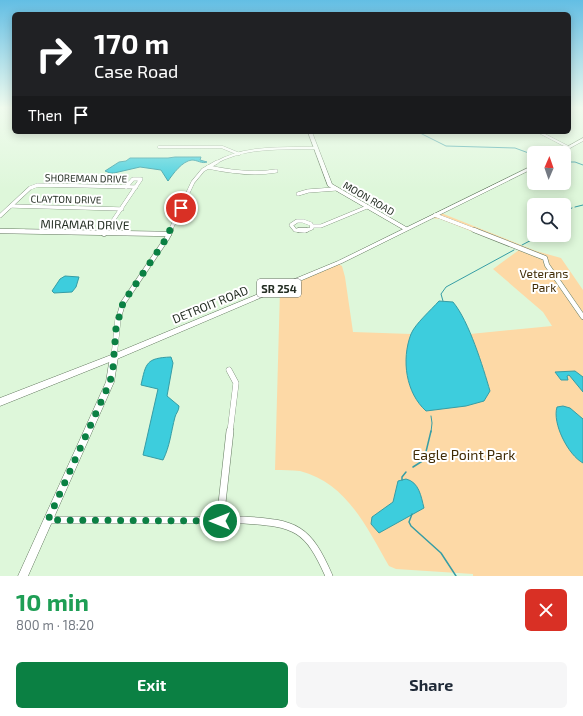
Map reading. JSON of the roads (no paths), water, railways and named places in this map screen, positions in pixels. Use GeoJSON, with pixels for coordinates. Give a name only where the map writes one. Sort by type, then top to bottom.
{"type":"FeatureCollection","features":[{"type":"Feature","properties":{"kind":"main road"},"geometry":{"type":"LineString","coordinates":[[570,146],[583,139]]}},
{"type":"Feature","properties":{"kind":"main road","name":"DETROIT ROAD"},"geometry":{"type":"LineString","coordinates":[[0,402],[114,357],[311,275],[527,169]]}},
{"type":"Feature","properties":{"kind":"street","name":"MOON ROAD"},"geometry":{"type":"LineString","coordinates":[[311,135],[328,183],[335,189],[406,229]]}},
{"type":"Feature","properties":{"kind":"street"},"geometry":{"type":"LineString","coordinates":[[545,135],[566,146]]}},
{"type":"Feature","properties":{"kind":"street"},"geometry":{"type":"LineString","coordinates":[[159,147],[222,147],[239,154]]}},
{"type":"Feature","properties":{"kind":"street"},"geometry":{"type":"LineString","coordinates":[[23,576],[110,382],[117,322],[123,303],[169,234],[193,182],[208,167],[220,160],[239,154],[270,149],[316,148]]}},
{"type":"Feature","properties":{"kind":"street"},"geometry":{"type":"LineString","coordinates":[[208,167],[248,172],[267,173],[276,171]]}},
{"type":"Feature","properties":{"kind":"street"},"geometry":{"type":"LineString","coordinates":[[104,234],[136,187],[140,178],[132,180],[126,187]]}},
{"type":"Feature","properties":{"kind":"street","name":"SHOREMAN DRIVE"},"geometry":{"type":"LineString","coordinates":[[11,206],[30,188],[36,185],[136,187]]}},
{"type":"Feature","properties":{"kind":"street"},"geometry":{"type":"LineString","coordinates":[[298,194],[305,191],[335,189]]}},
{"type":"Feature","properties":{"kind":"street"},"geometry":{"type":"LineString","coordinates":[[0,216],[11,206]]}},
{"type":"Feature","properties":{"kind":"street","name":"CLAYTON DRIVE"},"geometry":{"type":"LineString","coordinates":[[11,206],[122,208]]}},
{"type":"Feature","properties":{"kind":"street"},"geometry":{"type":"LineString","coordinates":[[312,226],[307,221],[300,220],[291,225],[295,230],[301,232],[310,229],[312,226],[321,226],[367,207]]}},
{"type":"Feature","properties":{"kind":"street"},"geometry":{"type":"LineString","coordinates":[[435,215],[545,258],[547,265],[583,317]]}},
{"type":"Feature","properties":{"kind":"street","name":"MIRAMAR DRIVE"},"geometry":{"type":"LineString","coordinates":[[0,231],[169,234]]}},
{"type":"Feature","properties":{"kind":"street"},"geometry":{"type":"LineString","coordinates":[[220,521],[236,383],[229,370]]}},
{"type":"Feature","properties":{"kind":"street"},"geometry":{"type":"LineString","coordinates":[[48,520],[220,521],[269,522],[284,524],[296,529],[308,538],[316,547],[329,576]]}},
{"type":"Feature","properties":{"kind":"water"},"geometry":{"type":"Polygon","coordinates":[[[201,157],[200,160],[207,162],[203,163],[192,160],[188,161],[178,168],[168,181],[161,170],[140,167],[114,173],[105,171],[119,162],[126,161],[130,158],[201,157]]]}},
{"type":"Feature","properties":{"kind":"water"},"geometry":{"type":"Polygon","coordinates":[[[65,276],[79,277],[76,287],[72,292],[54,293],[52,291],[60,279],[65,276]]]}},
{"type":"Feature","properties":{"kind":"water"},"geometry":{"type":"Polygon","coordinates":[[[439,301],[453,302],[459,310],[475,345],[490,391],[484,401],[466,406],[426,411],[419,404],[410,386],[407,376],[406,354],[413,330],[439,301]]]}},
{"type":"Feature","properties":{"kind":"water"},"geometry":{"type":"Polygon","coordinates":[[[171,357],[173,363],[167,396],[179,406],[179,408],[163,460],[143,455],[158,389],[141,385],[144,371],[148,363],[152,360],[171,357]]]}},
{"type":"Feature","properties":{"kind":"water"},"geometry":{"type":"Polygon","coordinates":[[[575,371],[583,377],[583,392],[569,375],[567,376],[568,380],[561,380],[555,372],[575,371]]]}},
{"type":"Feature","properties":{"kind":"water"},"geometry":{"type":"Polygon","coordinates":[[[563,406],[570,408],[583,419],[583,463],[572,453],[562,438],[559,430],[556,414],[557,407],[563,406]]]}},
{"type":"Feature","properties":{"kind":"water"},"geometry":{"type":"Polygon","coordinates":[[[406,479],[417,486],[424,508],[379,533],[371,524],[372,517],[393,502],[398,481],[406,479]]]}},
{"type":"Feature","properties":{"kind":"waterway"},"geometry":{"type":"LineString","coordinates":[[424,135],[446,146],[515,148],[527,152]]}},
{"type":"Feature","properties":{"kind":"waterway"},"geometry":{"type":"LineString","coordinates":[[571,162],[583,165]]}},
{"type":"Feature","properties":{"kind":"waterway"},"geometry":{"type":"LineString","coordinates":[[575,207],[583,205]]}},
{"type":"Feature","properties":{"kind":"waterway"},"geometry":{"type":"LineString","coordinates":[[522,245],[528,242]]}},
{"type":"Feature","properties":{"kind":"waterway"},"geometry":{"type":"LineString","coordinates":[[443,301],[441,294],[446,287],[514,250]]}},
{"type":"Feature","properties":{"kind":"waterway"},"geometry":{"type":"LineString","coordinates":[[431,416],[431,432]]}},
{"type":"Feature","properties":{"kind":"waterway"},"geometry":{"type":"LineString","coordinates":[[413,467],[424,460],[431,431]]}},
{"type":"Feature","properties":{"kind":"waterway"},"geometry":{"type":"LineString","coordinates":[[402,480],[402,477],[406,472]]}},
{"type":"Feature","properties":{"kind":"waterway"},"geometry":{"type":"LineString","coordinates":[[412,514],[409,522],[411,526],[441,553],[456,576]]}},
{"type":"Feature","properties":{"kind":"park label","name":"Veterans Park"},"geometry":{"type":"Point","coordinates":[544,280]}},
{"type":"Feature","properties":{"kind":"park label","name":"Eagle Point Park"},"geometry":{"type":"Point","coordinates":[464,454]}}]}
